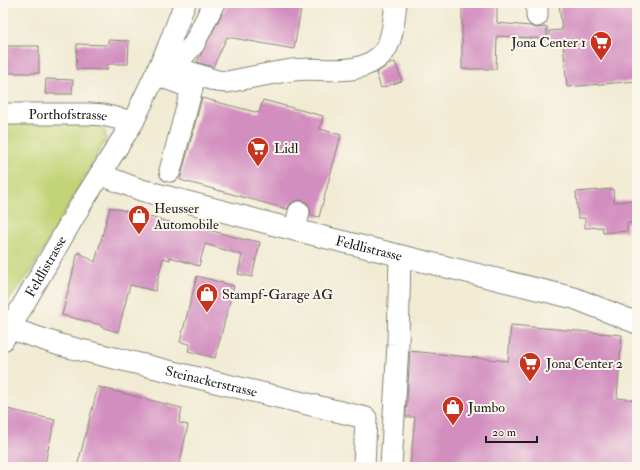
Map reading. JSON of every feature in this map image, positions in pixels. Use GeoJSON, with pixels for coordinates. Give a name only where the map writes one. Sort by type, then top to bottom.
{"type":"FeatureCollection","features":[{"type":"Feature","properties":{"kind":"street","name":"Feldlistrasse"},"geometry":{"type":"LineString","coordinates":[[6,336],[80,206],[133,122],[161,62],[185,3]]}},
{"type":"Feature","properties":{"kind":"street"},"geometry":{"type":"LineString","coordinates":[[161,62],[186,53],[194,44],[214,3]]}},
{"type":"Feature","properties":{"kind":"street"},"geometry":{"type":"LineString","coordinates":[[161,62],[217,81],[227,82],[295,70],[342,70],[360,66],[372,62],[384,52],[390,42],[396,3]]}},
{"type":"Feature","properties":{"kind":"street"},"geometry":{"type":"LineString","coordinates":[[161,62],[192,88],[170,171]]}},
{"type":"Feature","properties":{"kind":"street","name":"Porthofstrasse"},"geometry":{"type":"LineString","coordinates":[[3,114],[103,115],[133,122]]}},
{"type":"Feature","properties":{"kind":"street","name":"Feldlistrasse"},"geometry":{"type":"LineString","coordinates":[[102,171],[112,179],[142,190],[297,221],[400,256],[574,298],[637,323]]}},
{"type":"Feature","properties":{"kind":"street"},"geometry":{"type":"LineString","coordinates":[[391,467],[398,344],[400,256]]}},
{"type":"Feature","properties":{"kind":"street","name":"Steinackerstrasse"},"geometry":{"type":"LineString","coordinates":[[6,336],[21,332],[60,345],[366,418],[364,467]]}},
{"type":"Feature","properties":{"kind":"green space"},"geometry":{"type":"Polygon","coordinates":[[[3,120],[97,123],[104,130],[106,139],[30,273],[3,307],[3,120]]]}},
{"type":"Feature","properties":{"kind":"building"},"geometry":{"type":"Polygon","coordinates":[[[226,3],[302,3],[294,49],[227,37],[213,67],[197,62],[225,8],[226,3]]]}},
{"type":"Feature","properties":{"kind":"building"},"geometry":{"type":"Polygon","coordinates":[[[462,3],[497,3],[497,23],[537,28],[547,27],[547,39],[497,36],[496,69],[462,69],[462,3]]]}},
{"type":"Feature","properties":{"kind":"building","name":"Jona Center 1"},"geometry":{"type":"Polygon","coordinates":[[[559,3],[637,3],[637,81],[567,87],[563,44],[550,45],[549,31],[562,30],[559,3]]]}},
{"type":"Feature","properties":{"kind":"building"},"geometry":{"type":"Polygon","coordinates":[[[108,40],[129,41],[128,64],[108,64],[107,70],[76,69],[77,44],[108,45],[108,40]]]}},
{"type":"Feature","properties":{"kind":"building"},"geometry":{"type":"Polygon","coordinates":[[[3,46],[39,46],[39,73],[3,73],[3,46]]]}},
{"type":"Feature","properties":{"kind":"building"},"geometry":{"type":"Polygon","coordinates":[[[395,62],[402,81],[381,88],[376,73],[395,62]]]}},
{"type":"Feature","properties":{"kind":"building"},"geometry":{"type":"Polygon","coordinates":[[[46,79],[73,80],[72,94],[45,94],[46,79]]]}},
{"type":"Feature","properties":{"kind":"building","name":"Lidl"},"geometry":{"type":"Polygon","coordinates":[[[202,98],[259,113],[263,100],[323,116],[320,129],[341,135],[319,217],[311,215],[310,208],[307,203],[302,200],[295,201],[290,204],[287,209],[180,180],[202,98]]]}},
{"type":"Feature","properties":{"kind":"building"},"geometry":{"type":"Polygon","coordinates":[[[613,189],[614,202],[637,200],[637,223],[627,223],[627,231],[603,233],[602,227],[585,228],[585,218],[578,218],[576,192],[613,189]]]}},
{"type":"Feature","properties":{"kind":"building"},"geometry":{"type":"Polygon","coordinates":[[[110,207],[193,228],[194,226],[246,240],[260,242],[252,277],[238,274],[242,255],[205,244],[199,266],[170,257],[170,260],[163,258],[155,291],[130,285],[118,332],[101,327],[101,325],[62,315],[78,252],[95,262],[110,207]]]}},
{"type":"Feature","properties":{"kind":"building","name":"Stampf-Garage AG"},"geometry":{"type":"Polygon","coordinates":[[[197,276],[234,286],[215,358],[188,351],[190,344],[180,342],[197,276]]]}},
{"type":"Feature","properties":{"kind":"building","name":"Jona Center 2"},"geometry":{"type":"Polygon","coordinates":[[[511,325],[622,335],[617,398],[637,400],[637,467],[410,467],[415,417],[406,417],[410,351],[508,361],[511,325]]]}},
{"type":"Feature","properties":{"kind":"building"},"geometry":{"type":"Polygon","coordinates":[[[98,387],[182,408],[179,423],[188,425],[179,467],[77,467],[98,387]]]}},
{"type":"Feature","properties":{"kind":"building"},"geometry":{"type":"Polygon","coordinates":[[[3,408],[55,420],[44,467],[3,467],[3,408]]]}},
{"type":"Feature","properties":{"kind":"place","name":"Jona Center 1"},"geometry":{"type":"Point","coordinates":[601,62]}},
{"type":"Feature","properties":{"kind":"place","name":"Lidl"},"geometry":{"type":"Point","coordinates":[258,168]}},
{"type":"Feature","properties":{"kind":"place","name":"Heusser Automobile"},"geometry":{"type":"Point","coordinates":[139,236]}},
{"type":"Feature","properties":{"kind":"place","name":"Stampf-Garage AG"},"geometry":{"type":"Point","coordinates":[207,314]}},
{"type":"Feature","properties":{"kind":"place","name":"Jona Center 2"},"geometry":{"type":"Point","coordinates":[530,382]}},
{"type":"Feature","properties":{"kind":"place","name":"Jumbo"},"geometry":{"type":"Point","coordinates":[453,426]}}]}
